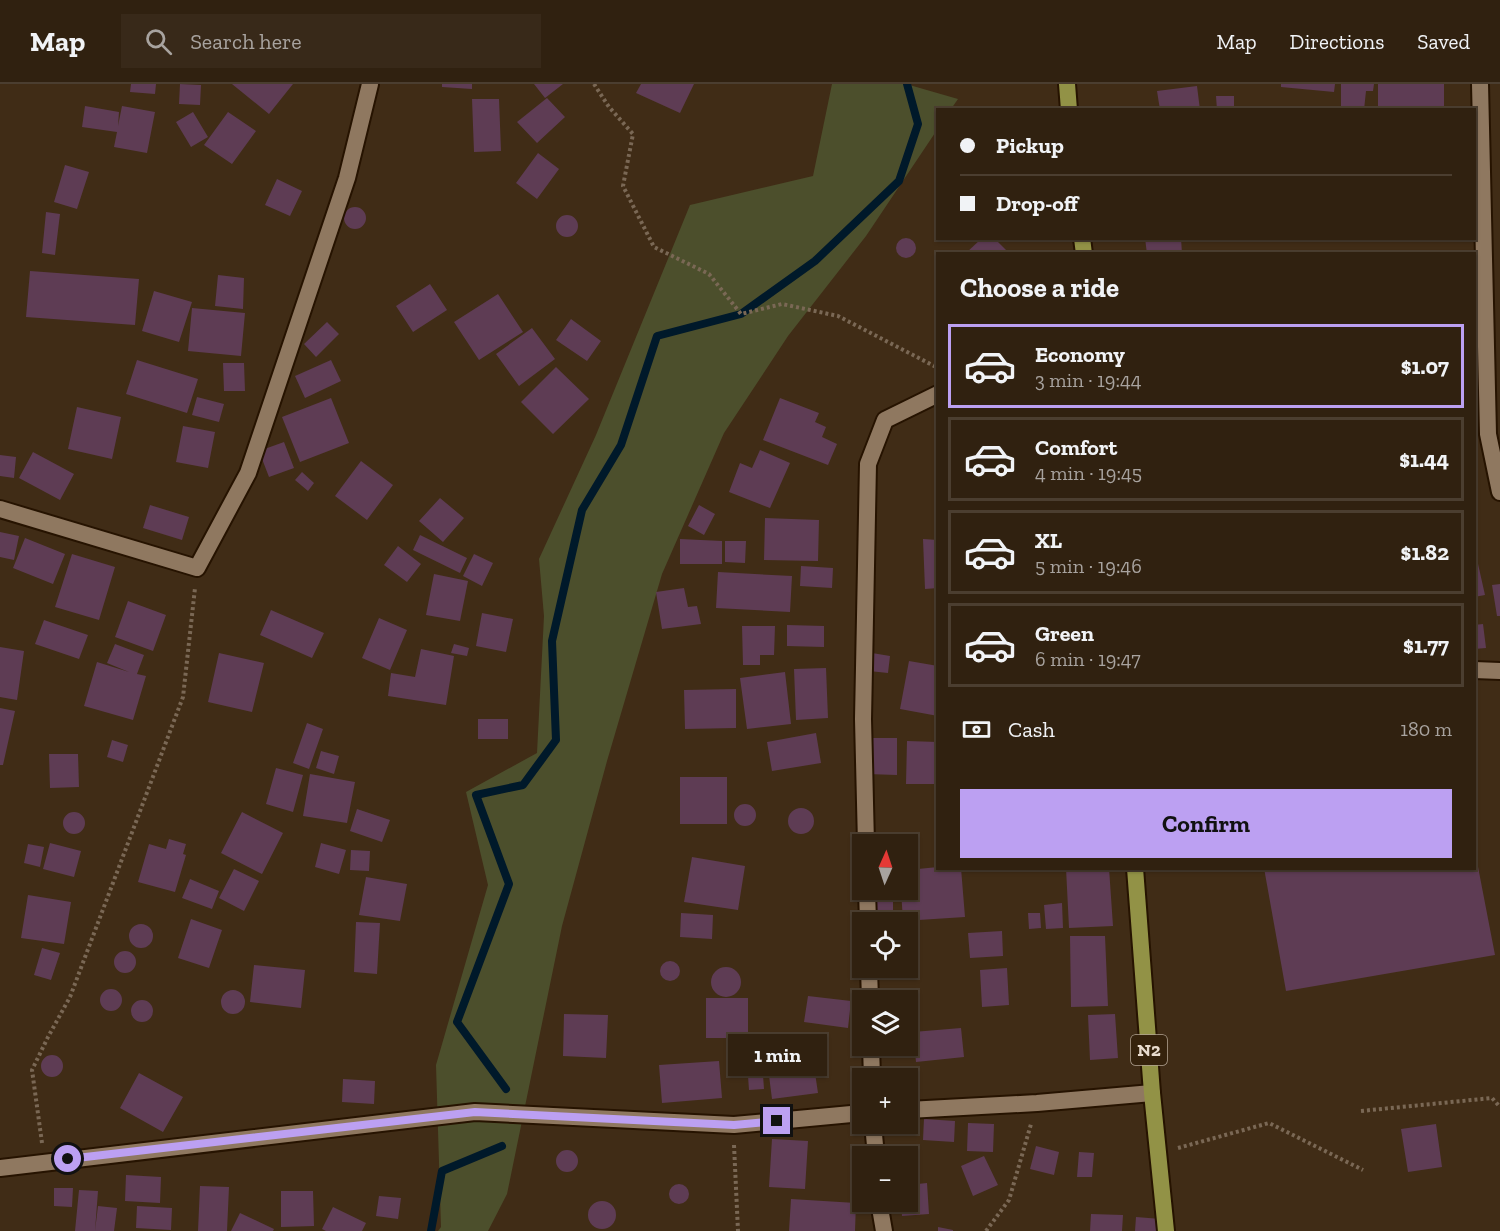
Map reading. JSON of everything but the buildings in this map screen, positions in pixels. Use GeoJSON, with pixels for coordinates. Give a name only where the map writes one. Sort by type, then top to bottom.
{"type":"FeatureCollection","features":[{"type":"Feature","properties":{"kind":"highway"},"geometry":{"type":"LineString","coordinates":[[1067,84],[1070,108]]}},
{"type":"Feature","properties":{"kind":"highway","name":"N2"},"geometry":{"type":"LineString","coordinates":[[1135,870],[1152,1093],[1166,1231]]}},
{"type":"Feature","properties":{"kind":"street"},"geometry":{"type":"LineString","coordinates":[[0,509],[197,568],[248,473],[347,178],[370,84]]}},
{"type":"Feature","properties":{"kind":"street"},"geometry":{"type":"LineString","coordinates":[[1480,84],[1487,433],[1500,492]]}},
{"type":"Feature","properties":{"kind":"street"},"geometry":{"type":"LineString","coordinates":[[866,834],[863,719],[868,464],[885,420],[936,395]]}},
{"type":"Feature","properties":{"kind":"street"},"geometry":{"type":"LineString","coordinates":[[1476,670],[1500,671]]}},
{"type":"Feature","properties":{"kind":"street"},"geometry":{"type":"LineString","coordinates":[[918,1109],[1037,1103],[1152,1093]]}},
{"type":"Feature","properties":{"kind":"street"},"geometry":{"type":"LineString","coordinates":[[0,1168],[475,1112],[734,1125],[852,1114]]}},
{"type":"Feature","properties":{"kind":"street"},"geometry":{"type":"LineString","coordinates":[[881,1212],[884,1231]]}},
{"type":"Feature","properties":{"kind":"path"},"geometry":{"type":"LineString","coordinates":[[594,84],[609,107],[633,134],[623,186],[654,247],[709,274],[741,314],[782,304],[838,316],[936,367]]}},
{"type":"Feature","properties":{"kind":"path"},"geometry":{"type":"LineString","coordinates":[[45,1161],[32,1070],[70,997],[183,697],[197,568]]}},
{"type":"Feature","properties":{"kind":"path"},"geometry":{"type":"LineString","coordinates":[[1361,1111],[1492,1098],[1500,1107]]}},
{"type":"Feature","properties":{"kind":"path"},"geometry":{"type":"LineString","coordinates":[[986,1231],[1009,1200],[1037,1103]]}},
{"type":"Feature","properties":{"kind":"path"},"geometry":{"type":"LineString","coordinates":[[1159,1153],[1269,1123],[1363,1170]]}},
{"type":"Feature","properties":{"kind":"path"},"geometry":{"type":"LineString","coordinates":[[734,1125],[738,1231]]}},
{"type":"Feature","properties":{"kind":"green space"},"geometry":{"type":"Polygon","coordinates":[[[832,84],[906,84],[958,99],[952,108],[936,108],[936,131],[866,236],[788,336],[724,433],[662,574],[607,761],[562,926],[507,1194],[488,1231],[438,1231],[441,1227],[436,1065],[488,885],[466,792],[537,753],[544,616],[539,559],[596,435],[690,205],[813,176],[832,84]]]}},
{"type":"Feature","properties":{"kind":"waterway"},"geometry":{"type":"LineString","coordinates":[[506,1089],[457,1022],[509,884],[476,795],[523,785],[556,740],[552,641],[582,510],[621,445],[657,336],[741,314],[815,261],[899,181],[918,124],[907,84]]}},
{"type":"Feature","properties":{"kind":"waterway"},"geometry":{"type":"LineString","coordinates":[[431,1231],[442,1171],[502,1146]]}},
{"type":"Feature","properties":{"kind":"route"},"geometry":{"type":"LineString","coordinates":[[68,1159],[475,1112],[734,1125],[777,1121]]}}]}
